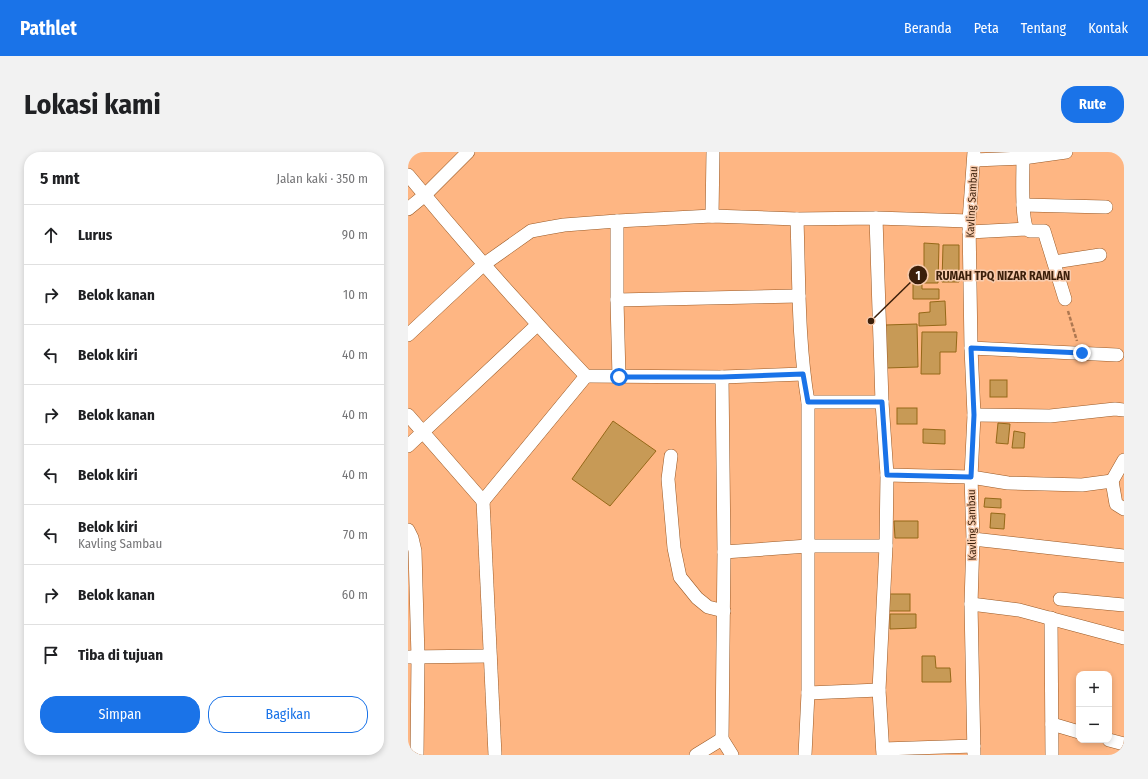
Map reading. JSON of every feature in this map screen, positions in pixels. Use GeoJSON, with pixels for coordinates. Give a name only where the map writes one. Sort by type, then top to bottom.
{"type":"FeatureCollection","features":[{"type":"Feature","properties":{"kind":"street"},"geometry":{"type":"LineString","coordinates":[[408,209],[425,195],[468,152]]}},
{"type":"Feature","properties":{"kind":"street"},"geometry":{"type":"LineString","coordinates":[[712,216],[713,152]]}},
{"type":"Feature","properties":{"kind":"street"},"geometry":{"type":"LineString","coordinates":[[974,156],[1022,158],[1066,152]]}},
{"type":"Feature","properties":{"kind":"street","name":"Kavling Sambau"},"geometry":{"type":"LineString","coordinates":[[974,156],[969,226],[971,348],[974,415],[971,477],[974,539],[972,604],[974,751]]}},
{"type":"Feature","properties":{"kind":"street"},"geometry":{"type":"LineString","coordinates":[[1022,158],[1023,205],[1025,226],[1027,229]]}},
{"type":"Feature","properties":{"kind":"street"},"geometry":{"type":"LineString","coordinates":[[408,175],[537,325],[586,376],[722,377],[803,374]]}},
{"type":"Feature","properties":{"kind":"street"},"geometry":{"type":"LineString","coordinates":[[1023,205],[1106,207]]}},
{"type":"Feature","properties":{"kind":"street"},"geometry":{"type":"LineString","coordinates":[[408,335],[484,265],[531,231],[564,225],[617,221],[712,216],[797,219],[876,218],[969,226],[1027,229],[1030,231],[1040,230],[1044,232],[1065,299]]}},
{"type":"Feature","properties":{"kind":"street"},"geometry":{"type":"LineString","coordinates":[[876,218],[882,402],[887,475],[886,546],[879,690],[883,752],[974,751]]}},
{"type":"Feature","properties":{"kind":"street"},"geometry":{"type":"LineString","coordinates":[[797,219],[803,374],[808,402],[808,693],[805,755]]}},
{"type":"Feature","properties":{"kind":"street"},"geometry":{"type":"LineString","coordinates":[[617,221],[619,377]]}},
{"type":"Feature","properties":{"kind":"street"},"geometry":{"type":"LineString","coordinates":[[1054,262],[1100,255]]}},
{"type":"Feature","properties":{"kind":"street"},"geometry":{"type":"LineString","coordinates":[[617,300],[799,296]]}},
{"type":"Feature","properties":{"kind":"street"},"geometry":{"type":"LineString","coordinates":[[408,446],[537,325]]}},
{"type":"Feature","properties":{"kind":"street"},"geometry":{"type":"LineString","coordinates":[[971,348],[1117,355]]}},
{"type":"Feature","properties":{"kind":"street"},"geometry":{"type":"LineString","coordinates":[[483,501],[586,376]]}},
{"type":"Feature","properties":{"kind":"street"},"geometry":{"type":"LineString","coordinates":[[722,377],[724,552],[722,739],[732,755]]}},
{"type":"Feature","properties":{"kind":"street"},"geometry":{"type":"LineString","coordinates":[[808,402],[882,402]]}},
{"type":"Feature","properties":{"kind":"street"},"geometry":{"type":"LineString","coordinates":[[974,415],[1050,416],[1115,409],[1124,410]]}},
{"type":"Feature","properties":{"kind":"street"},"geometry":{"type":"LineString","coordinates":[[408,414],[483,501],[495,755]]}},
{"type":"Feature","properties":{"kind":"street"},"geometry":{"type":"LineString","coordinates":[[671,456],[668,479],[674,548],[680,577],[697,598],[708,607],[724,611]]}},
{"type":"Feature","properties":{"kind":"street"},"geometry":{"type":"LineString","coordinates":[[1124,460],[1112,481],[1116,504],[1124,509]]}},
{"type":"Feature","properties":{"kind":"street"},"geometry":{"type":"LineString","coordinates":[[887,475],[971,477],[1008,483],[1082,485],[1112,481]]}},
{"type":"Feature","properties":{"kind":"street"},"geometry":{"type":"LineString","coordinates":[[408,530],[412,538],[415,551],[413,657],[417,755]]}},
{"type":"Feature","properties":{"kind":"street"},"geometry":{"type":"LineString","coordinates":[[974,539],[1124,556]]}},
{"type":"Feature","properties":{"kind":"street"},"geometry":{"type":"LineString","coordinates":[[724,552],[808,546],[886,546]]}},
{"type":"Feature","properties":{"kind":"street"},"geometry":{"type":"LineString","coordinates":[[1060,599],[1124,605]]}},
{"type":"Feature","properties":{"kind":"street"},"geometry":{"type":"LineString","coordinates":[[972,604],[1019,610],[1124,638]]}},
{"type":"Feature","properties":{"kind":"street"},"geometry":{"type":"LineString","coordinates":[[1051,618],[1052,755]]}},
{"type":"Feature","properties":{"kind":"street"},"geometry":{"type":"LineString","coordinates":[[413,657],[490,656]]}},
{"type":"Feature","properties":{"kind":"street"},"geometry":{"type":"LineString","coordinates":[[808,693],[879,690]]}},
{"type":"Feature","properties":{"kind":"street"},"geometry":{"type":"LineString","coordinates":[[1052,724],[1076,731]]}},
{"type":"Feature","properties":{"kind":"street"},"geometry":{"type":"LineString","coordinates":[[696,755],[722,739]]}},
{"type":"Feature","properties":{"kind":"street"},"geometry":{"type":"LineString","coordinates":[[1112,741],[1124,744]]}},
{"type":"Feature","properties":{"kind":"path"},"geometry":{"type":"LineString","coordinates":[[1065,299],[1082,353]]}},
{"type":"Feature","properties":{"kind":"building"},"geometry":{"type":"Polygon","coordinates":[[[924,243],[939,244],[938,283],[924,283],[924,243]]]}},
{"type":"Feature","properties":{"kind":"building"},"geometry":{"type":"Polygon","coordinates":[[[943,245],[959,245],[959,282],[942,282],[943,245]]]}},
{"type":"Feature","properties":{"kind":"building"},"geometry":{"type":"Polygon","coordinates":[[[913,282],[922,282],[922,289],[939,289],[939,299],[913,299],[913,282]]]}},
{"type":"Feature","properties":{"kind":"building"},"geometry":{"type":"Polygon","coordinates":[[[945,301],[946,325],[919,326],[919,313],[930,312],[930,302],[945,301]]]}},
{"type":"Feature","properties":{"kind":"building"},"geometry":{"type":"Polygon","coordinates":[[[917,324],[918,367],[886,368],[885,325],[917,324]]]}},
{"type":"Feature","properties":{"kind":"building"},"geometry":{"type":"Polygon","coordinates":[[[922,332],[957,332],[956,352],[940,352],[940,374],[921,374],[922,332]]]}},
{"type":"Feature","properties":{"kind":"building"},"geometry":{"type":"Polygon","coordinates":[[[990,380],[1007,380],[1007,397],[990,397],[990,380]]]}},
{"type":"Feature","properties":{"kind":"building"},"geometry":{"type":"Polygon","coordinates":[[[897,408],[917,408],[917,424],[897,424],[897,408]]]}},
{"type":"Feature","properties":{"kind":"building"},"geometry":{"type":"Polygon","coordinates":[[[613,421],[656,451],[610,506],[572,479],[613,421]]]}},
{"type":"Feature","properties":{"kind":"building"},"geometry":{"type":"Polygon","coordinates":[[[998,423],[1010,424],[1008,444],[996,443],[998,423]]]}},
{"type":"Feature","properties":{"kind":"building"},"geometry":{"type":"Polygon","coordinates":[[[923,429],[945,430],[945,444],[923,443],[923,429]]]}},
{"type":"Feature","properties":{"kind":"building"},"geometry":{"type":"Polygon","coordinates":[[[1014,431],[1025,433],[1024,448],[1012,448],[1014,431]]]}},
{"type":"Feature","properties":{"kind":"building"},"geometry":{"type":"Polygon","coordinates":[[[985,498],[1001,499],[1001,508],[984,507],[985,498]]]}},
{"type":"Feature","properties":{"kind":"building"},"geometry":{"type":"Polygon","coordinates":[[[991,513],[1005,514],[1004,529],[990,528],[991,513]]]}},
{"type":"Feature","properties":{"kind":"building"},"geometry":{"type":"Polygon","coordinates":[[[894,521],[918,521],[918,538],[895,538],[894,521]]]}},
{"type":"Feature","properties":{"kind":"building"},"geometry":{"type":"Polygon","coordinates":[[[888,594],[910,594],[910,611],[888,611],[888,594]]]}},
{"type":"Feature","properties":{"kind":"building"},"geometry":{"type":"Polygon","coordinates":[[[890,614],[916,614],[916,628],[890,629],[890,614]]]}},
{"type":"Feature","properties":{"kind":"building"},"geometry":{"type":"Polygon","coordinates":[[[922,656],[935,656],[936,668],[950,668],[951,682],[922,682],[922,656]]]}},
{"type":"Feature","properties":{"kind":"place","name":"RUMAH TPQ NIZAR RAMLAN"},"geometry":{"type":"Point","coordinates":[871,321]}},
{"type":"Feature","properties":{"kind":"route"},"geometry":{"type":"LineString","coordinates":[[619,377],[722,377],[803,374],[808,402],[882,402],[887,475],[971,477],[974,415],[971,348],[1082,353]]}}]}
